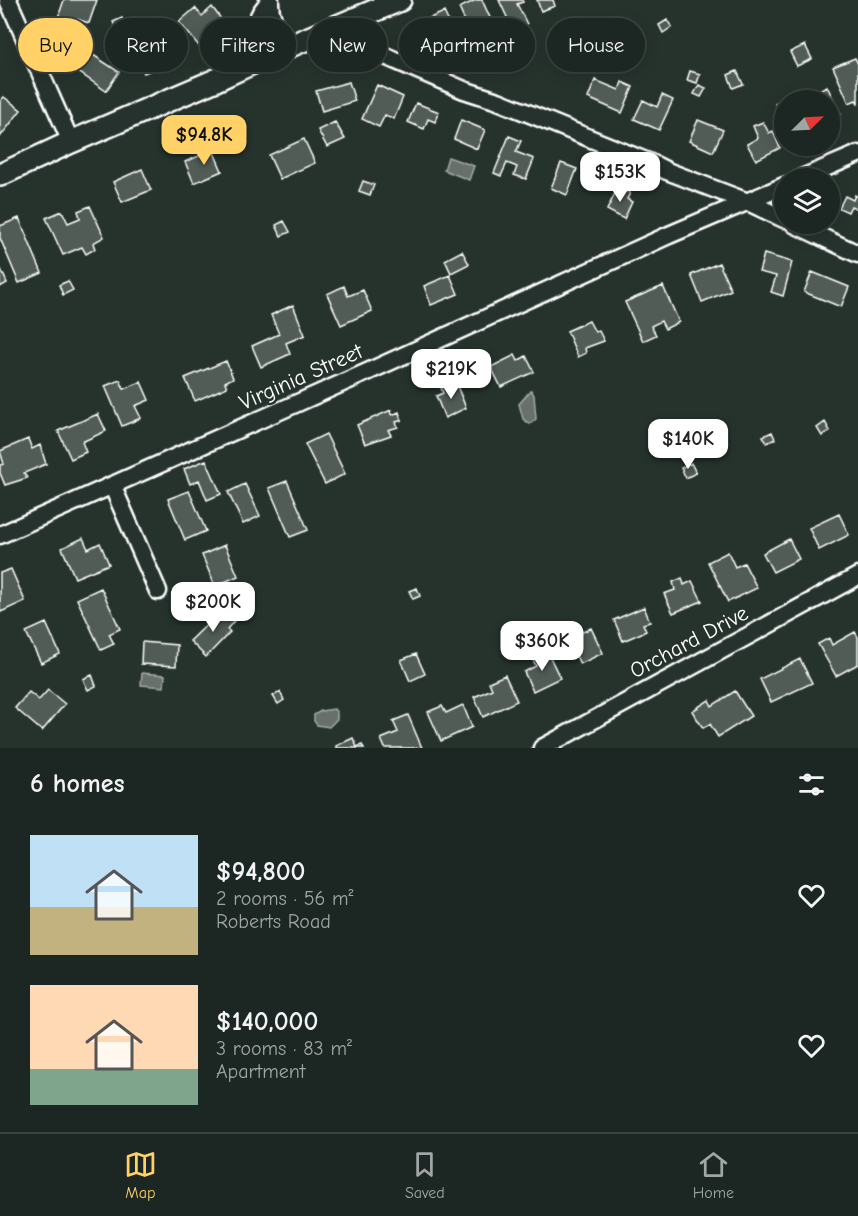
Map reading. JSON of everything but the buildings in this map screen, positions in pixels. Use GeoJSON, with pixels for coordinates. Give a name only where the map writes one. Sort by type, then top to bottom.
{"type":"FeatureCollection","features":[{"type":"Feature","properties":{"kind":"main road"},"geometry":{"type":"LineString","coordinates":[[358,18],[400,0]]}},
{"type":"Feature","properties":{"kind":"main road"},"geometry":{"type":"LineString","coordinates":[[0,175],[233,72]]}},
{"type":"Feature","properties":{"kind":"street"},"geometry":{"type":"LineString","coordinates":[[8,0],[71,142]]}},
{"type":"Feature","properties":{"kind":"street"},"geometry":{"type":"LineString","coordinates":[[270,0],[273,18]]}},
{"type":"Feature","properties":{"kind":"street"},"geometry":{"type":"LineString","coordinates":[[220,78],[243,48],[261,12],[270,0]]}},
{"type":"Feature","properties":{"kind":"street"},"geometry":{"type":"LineString","coordinates":[[387,57],[774,214]]}},
{"type":"Feature","properties":{"kind":"street"},"geometry":{"type":"LineString","coordinates":[[825,168],[858,154]]}},
{"type":"Feature","properties":{"kind":"street","name":"Virginia Street"},"geometry":{"type":"LineString","coordinates":[[0,535],[375,369],[653,242],[774,190]]}},
{"type":"Feature","properties":{"kind":"street"},"geometry":{"type":"LineString","coordinates":[[815,234],[858,254]]}},
{"type":"Feature","properties":{"kind":"street"},"geometry":{"type":"LineString","coordinates":[[112,485],[158,591]]}},
{"type":"Feature","properties":{"kind":"street","name":"Orchard Drive"},"geometry":{"type":"LineString","coordinates":[[542,748],[858,576]]}},
{"type":"Feature","properties":{"kind":"shaded area"},"geometry":{"type":"Polygon","coordinates":[[[448,157],[474,166],[469,180],[444,170],[448,157]]]}},
{"type":"Feature","properties":{"kind":"shaded area"},"geometry":{"type":"Polygon","coordinates":[[[531,390],[534,395],[536,419],[530,424],[523,419],[519,404],[531,390]]]}},
{"type":"Feature","properties":{"kind":"shaded area"},"geometry":{"type":"Polygon","coordinates":[[[142,673],[165,675],[164,687],[141,685],[142,673]]]}},
{"type":"Feature","properties":{"kind":"shaded area"},"geometry":{"type":"Polygon","coordinates":[[[334,709],[337,719],[329,727],[317,725],[314,715],[321,711],[334,709]]]}}]}
